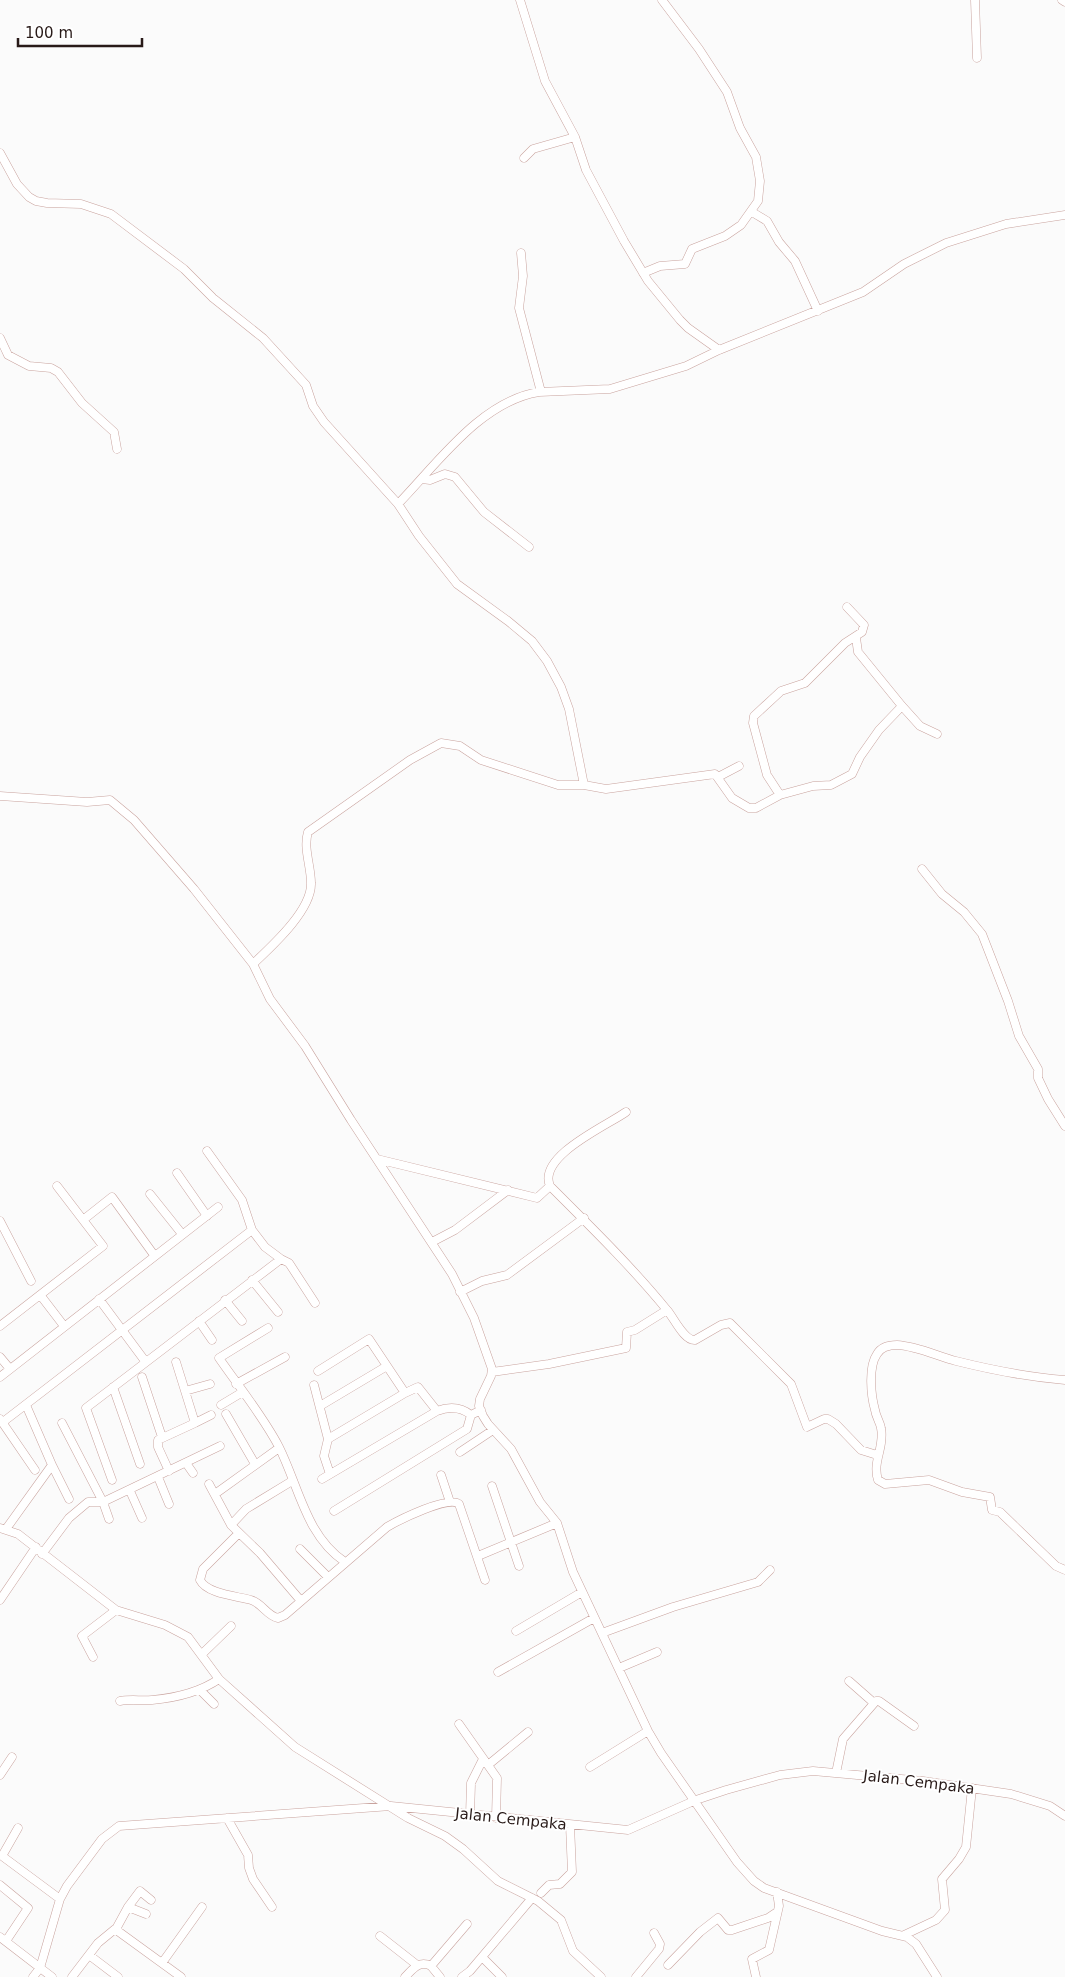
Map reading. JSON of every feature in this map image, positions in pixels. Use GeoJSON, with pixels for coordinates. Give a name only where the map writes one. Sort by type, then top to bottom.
{"type":"FeatureCollection","features":[{"type":"Feature","properties":{"kind":"street"},"geometry":{"type":"LineString","coordinates":[[520,0],[545,81],[575,137],[586,170],[643,273],[688,328],[719,350]]}},
{"type":"Feature","properties":{"kind":"street"},"geometry":{"type":"LineString","coordinates":[[643,273],[660,266],[685,264],[692,249],[735,231],[752,212],[760,192],[756,157],[740,128],[727,92],[699,49],[662,0]]}},
{"type":"Feature","properties":{"kind":"street"},"geometry":{"type":"LineString","coordinates":[[975,0],[977,58]]}},
{"type":"Feature","properties":{"kind":"street"},"geometry":{"type":"LineString","coordinates":[[524,158],[533,149],[575,137]]}},
{"type":"Feature","properties":{"kind":"street"},"geometry":{"type":"LineString","coordinates":[[0,153],[17,184],[29,197],[47,203],[81,204],[111,214],[184,269],[212,298],[263,338],[306,385],[313,406],[324,422],[398,504],[419,536],[457,584],[532,641],[547,661],[561,687],[569,709],[584,785]]}},
{"type":"Feature","properties":{"kind":"street"},"geometry":{"type":"LineString","coordinates":[[752,212],[768,221],[779,242],[795,261],[818,311]]}},
{"type":"Feature","properties":{"kind":"street"},"geometry":{"type":"LineString","coordinates":[[398,504],[458,440],[483,418],[508,404],[540,392],[610,389],[686,366],[719,350],[863,292],[904,264],[946,242],[1006,224],[1065,215]]}},
{"type":"Feature","properties":{"kind":"street"},"geometry":{"type":"LineString","coordinates":[[521,253],[523,276],[519,308],[540,392]]}},
{"type":"Feature","properties":{"kind":"street"},"geometry":{"type":"LineString","coordinates":[[0,338],[8,355],[29,366],[50,368],[58,372],[82,403],[114,431],[117,449]]}},
{"type":"Feature","properties":{"kind":"street"},"geometry":{"type":"LineString","coordinates":[[422,479],[430,480],[445,474],[455,476],[484,512],[529,547]]}},
{"type":"Feature","properties":{"kind":"street"},"geometry":{"type":"LineString","coordinates":[[780,795],[767,775],[753,723],[754,716],[781,692],[805,683],[845,643],[856,638],[862,632],[864,625],[847,607]]}},
{"type":"Feature","properties":{"kind":"street"},"geometry":{"type":"LineString","coordinates":[[856,638],[858,652],[902,706],[920,726],[937,734]]}},
{"type":"Feature","properties":{"kind":"street"},"geometry":{"type":"LineString","coordinates":[[718,776],[724,790],[746,808],[756,808],[780,795],[814,786],[831,785],[850,776],[879,730],[902,706]]}},
{"type":"Feature","properties":{"kind":"street"},"geometry":{"type":"LineString","coordinates":[[253,964],[294,922],[311,888],[306,844],[308,832],[368,792],[404,764],[437,745],[453,743],[466,749],[481,760],[558,785],[584,785],[606,789],[714,774],[718,776],[739,766]]}},
{"type":"Feature","properties":{"kind":"street"},"geometry":{"type":"LineString","coordinates":[[0,796],[87,802],[110,800],[134,820],[194,889],[253,964],[270,999],[305,1046],[376,1159],[452,1274],[474,1318],[489,1358],[492,1372],[480,1398],[481,1410],[493,1430],[511,1449],[540,1502],[557,1524],[572,1572],[648,1731],[661,1753],[696,1800],[737,1862],[754,1881],[777,1892],[882,1931],[904,1935],[916,1944],[937,1977]]}},
{"type":"Feature","properties":{"kind":"street"},"geometry":{"type":"LineString","coordinates":[[922,869],[942,894],[964,912],[982,934],[1008,1001],[1019,1036],[1038,1071],[1038,1078],[1048,1100],[1065,1126]]}},
{"type":"Feature","properties":{"kind":"street"},"geometry":{"type":"LineString","coordinates":[[626,1112],[600,1130],[590,1133],[556,1160],[550,1172],[550,1186],[584,1218],[667,1310],[691,1340],[699,1338],[721,1325],[730,1323],[792,1384],[807,1427],[827,1419],[836,1424],[861,1450],[877,1455]]}},
{"type":"Feature","properties":{"kind":"street"},"geometry":{"type":"LineString","coordinates":[[206,1151],[242,1200],[252,1230],[265,1248],[289,1263],[315,1302]]}},
{"type":"Feature","properties":{"kind":"street"},"geometry":{"type":"LineString","coordinates":[[376,1159],[537,1198],[550,1186]]}},
{"type":"Feature","properties":{"kind":"street"},"geometry":{"type":"LineString","coordinates":[[177,1173],[207,1216]]}},
{"type":"Feature","properties":{"kind":"street"},"geometry":{"type":"LineString","coordinates":[[0,1326],[103,1246],[57,1186]]}},
{"type":"Feature","properties":{"kind":"street"},"geometry":{"type":"LineString","coordinates":[[432,1242],[455,1230],[508,1190]]}},
{"type":"Feature","properties":{"kind":"street"},"geometry":{"type":"LineString","coordinates":[[150,1194],[182,1234]]}},
{"type":"Feature","properties":{"kind":"street"},"geometry":{"type":"LineString","coordinates":[[83,1220],[112,1198],[154,1255]]}},
{"type":"Feature","properties":{"kind":"street"},"geometry":{"type":"LineString","coordinates":[[0,1377],[154,1255],[218,1207]]}},
{"type":"Feature","properties":{"kind":"street"},"geometry":{"type":"LineString","coordinates":[[460,1292],[482,1281],[507,1275],[584,1218]]}},
{"type":"Feature","properties":{"kind":"street"},"geometry":{"type":"LineString","coordinates":[[0,1221],[32,1281]]}},
{"type":"Feature","properties":{"kind":"street"},"geometry":{"type":"LineString","coordinates":[[35,1470],[1,1420],[26,1405],[252,1230]]}},
{"type":"Feature","properties":{"kind":"street"},"geometry":{"type":"LineString","coordinates":[[112,1480],[86,1408],[281,1258]]}},
{"type":"Feature","properties":{"kind":"street"},"geometry":{"type":"LineString","coordinates":[[252,1280],[278,1312]]}},
{"type":"Feature","properties":{"kind":"street"},"geometry":{"type":"LineString","coordinates":[[41,1296],[64,1326]]}},
{"type":"Feature","properties":{"kind":"street"},"geometry":{"type":"LineString","coordinates":[[99,1299],[145,1361]]}},
{"type":"Feature","properties":{"kind":"street"},"geometry":{"type":"LineString","coordinates":[[225,1300],[242,1321]]}},
{"type":"Feature","properties":{"kind":"street"},"geometry":{"type":"LineString","coordinates":[[492,1372],[626,1348],[628,1332],[635,1330],[667,1310]]}},
{"type":"Feature","properties":{"kind":"street"},"geometry":{"type":"LineString","coordinates":[[199,1321],[212,1340]]}},
{"type":"Feature","properties":{"kind":"street"},"geometry":{"type":"LineString","coordinates":[[268,1328],[219,1358],[261,1418],[279,1448],[314,1527],[332,1554],[345,1562]]}},
{"type":"Feature","properties":{"kind":"street"},"geometry":{"type":"LineString","coordinates":[[318,1371],[369,1339],[405,1393]]}},
{"type":"Feature","properties":{"kind":"street"},"geometry":{"type":"LineString","coordinates":[[1065,1380],[998,1372],[909,1347],[886,1346],[877,1353],[872,1370],[873,1402],[882,1436],[877,1455],[877,1477],[885,1484],[928,1480],[990,1498],[991,1510],[1000,1512],[1056,1566],[1065,1570]]}},
{"type":"Feature","properties":{"kind":"street"},"geometry":{"type":"LineString","coordinates":[[0,1357],[10,1369]]}},
{"type":"Feature","properties":{"kind":"street"},"geometry":{"type":"LineString","coordinates":[[236,1384],[286,1357]]}},
{"type":"Feature","properties":{"kind":"street"},"geometry":{"type":"LineString","coordinates":[[176,1362],[195,1422]]}},
{"type":"Feature","properties":{"kind":"street"},"geometry":{"type":"LineString","coordinates":[[320,1406],[387,1366]]}},
{"type":"Feature","properties":{"kind":"street"},"geometry":{"type":"LineString","coordinates":[[142,1377],[162,1437]]}},
{"type":"Feature","properties":{"kind":"street"},"geometry":{"type":"LineString","coordinates":[[185,1391],[210,1384]]}},
{"type":"Feature","properties":{"kind":"street"},"geometry":{"type":"LineString","coordinates":[[314,1385],[328,1439],[324,1456],[330,1474]]}},
{"type":"Feature","properties":{"kind":"street"},"geometry":{"type":"LineString","coordinates":[[114,1387],[140,1464]]}},
{"type":"Feature","properties":{"kind":"street"},"geometry":{"type":"LineString","coordinates":[[328,1439],[418,1387],[438,1411]]}},
{"type":"Feature","properties":{"kind":"street"},"geometry":{"type":"LineString","coordinates":[[221,1405],[242,1393]]}},
{"type":"Feature","properties":{"kind":"street"},"geometry":{"type":"LineString","coordinates":[[26,1405],[69,1499]]}},
{"type":"Feature","properties":{"kind":"street"},"geometry":{"type":"LineString","coordinates":[[322,1479],[447,1407],[465,1410],[471,1415]]}},
{"type":"Feature","properties":{"kind":"street"},"geometry":{"type":"LineString","coordinates":[[471,1415],[481,1410]]}},
{"type":"Feature","properties":{"kind":"street"},"geometry":{"type":"LineString","coordinates":[[226,1414],[255,1464]]}},
{"type":"Feature","properties":{"kind":"street"},"geometry":{"type":"LineString","coordinates":[[334,1511],[468,1429],[471,1415]]}},
{"type":"Feature","properties":{"kind":"street"},"geometry":{"type":"LineString","coordinates":[[169,1471],[158,1447],[158,1440],[211,1416]]}},
{"type":"Feature","properties":{"kind":"street"},"geometry":{"type":"LineString","coordinates":[[62,1423],[103,1502],[109,1519]]}},
{"type":"Feature","properties":{"kind":"street"},"geometry":{"type":"LineString","coordinates":[[460,1452],[493,1430]]}},
{"type":"Feature","properties":{"kind":"street"},"geometry":{"type":"LineString","coordinates":[[42,1554],[69,1518],[88,1502],[103,1502],[220,1446]]}},
{"type":"Feature","properties":{"kind":"street"},"geometry":{"type":"LineString","coordinates":[[215,1494],[279,1448]]}},
{"type":"Feature","properties":{"kind":"street"},"geometry":{"type":"LineString","coordinates":[[186,1463],[192,1473]]}},
{"type":"Feature","properties":{"kind":"street"},"geometry":{"type":"LineString","coordinates":[[52,1464],[3,1529],[36,1547],[42,1554],[116,1610],[164,1625],[188,1637],[219,1679],[295,1747],[464,1849],[498,1881],[532,1898],[561,1920],[573,1951],[601,1977]]}},
{"type":"Feature","properties":{"kind":"street"},"geometry":{"type":"LineString","coordinates":[[441,1475],[450,1502]]}},
{"type":"Feature","properties":{"kind":"street"},"geometry":{"type":"LineString","coordinates":[[158,1477],[169,1504]]}},
{"type":"Feature","properties":{"kind":"street"},"geometry":{"type":"LineString","coordinates":[[231,1525],[246,1509],[292,1481]]}},
{"type":"Feature","properties":{"kind":"street"},"geometry":{"type":"LineString","coordinates":[[209,1484],[231,1525],[238,1534],[260,1553],[301,1601]]}},
{"type":"Feature","properties":{"kind":"street"},"geometry":{"type":"LineString","coordinates":[[492,1486],[519,1566]]}},
{"type":"Feature","properties":{"kind":"street"},"geometry":{"type":"LineString","coordinates":[[130,1490],[142,1518]]}},
{"type":"Feature","properties":{"kind":"street"},"geometry":{"type":"LineString","coordinates":[[238,1534],[203,1569],[200,1576],[202,1584],[235,1598],[251,1600],[278,1618],[285,1615],[387,1526],[405,1517],[450,1502],[459,1504],[486,1580]]}},
{"type":"Feature","properties":{"kind":"street"},"geometry":{"type":"LineString","coordinates":[[478,1556],[557,1524]]}},
{"type":"Feature","properties":{"kind":"street"},"geometry":{"type":"LineString","coordinates":[[0,1600],[36,1547]]}},
{"type":"Feature","properties":{"kind":"street"},"geometry":{"type":"LineString","coordinates":[[300,1549],[328,1577]]}},
{"type":"Feature","properties":{"kind":"street"},"geometry":{"type":"LineString","coordinates":[[602,1634],[673,1607],[758,1582],[770,1570]]}},
{"type":"Feature","properties":{"kind":"street"},"geometry":{"type":"LineString","coordinates":[[516,1631],[582,1592]]}},
{"type":"Feature","properties":{"kind":"street"},"geometry":{"type":"LineString","coordinates":[[93,1657],[82,1636],[116,1610]]}},
{"type":"Feature","properties":{"kind":"street"},"geometry":{"type":"LineString","coordinates":[[498,1672],[594,1618]]}},
{"type":"Feature","properties":{"kind":"street"},"geometry":{"type":"LineString","coordinates":[[202,1654],[232,1626]]}},
{"type":"Feature","properties":{"kind":"street"},"geometry":{"type":"LineString","coordinates":[[619,1668],[657,1652]]}},
{"type":"Feature","properties":{"kind":"street"},"geometry":{"type":"LineString","coordinates":[[120,1701],[133,1698],[152,1700],[200,1690],[219,1679]]}},
{"type":"Feature","properties":{"kind":"street"},"geometry":{"type":"LineString","coordinates":[[849,1681],[874,1703]]}},
{"type":"Feature","properties":{"kind":"street"},"geometry":{"type":"LineString","coordinates":[[200,1690],[214,1704]]}},
{"type":"Feature","properties":{"kind":"street"},"geometry":{"type":"LineString","coordinates":[[836,1773],[843,1739],[874,1703],[879,1701],[914,1726]]}},
{"type":"Feature","properties":{"kind":"street"},"geometry":{"type":"LineString","coordinates":[[459,1724],[486,1762],[498,1783],[496,1818]]}},
{"type":"Feature","properties":{"kind":"street"},"geometry":{"type":"LineString","coordinates":[[590,1767],[648,1731]]}},
{"type":"Feature","properties":{"kind":"street"},"geometry":{"type":"LineString","coordinates":[[470,1815],[471,1783],[486,1762],[528,1732]]}},
{"type":"Feature","properties":{"kind":"street"},"geometry":{"type":"LineString","coordinates":[[0,1775],[12,1757]]}},
{"type":"Feature","properties":{"kind":"street","name":"Jalan Cempaka"},"geometry":{"type":"LineString","coordinates":[[33,1977],[40,1968],[60,1899],[102,1839],[114,1828],[141,1823],[391,1806],[496,1818],[631,1829],[696,1800],[751,1782],[796,1772],[836,1773],[972,1788],[1030,1799],[1050,1806],[1065,1816]]}},
{"type":"Feature","properties":{"kind":"street"},"geometry":{"type":"LineString","coordinates":[[904,1935],[936,1920],[945,1910],[942,1879],[959,1859],[966,1847],[972,1788]]}},
{"type":"Feature","properties":{"kind":"street"},"geometry":{"type":"LineString","coordinates":[[227,1818],[248,1855],[249,1868],[253,1879],[272,1907]]}},
{"type":"Feature","properties":{"kind":"street"},"geometry":{"type":"LineString","coordinates":[[541,1892],[548,1885],[560,1884],[572,1872],[570,1825]]}},
{"type":"Feature","properties":{"kind":"street"},"geometry":{"type":"LineString","coordinates":[[18,1828],[2,1856],[60,1899]]}},
{"type":"Feature","properties":{"kind":"street"},"geometry":{"type":"LineString","coordinates":[[0,1885],[28,1908],[3,1939],[52,1977]]}},
{"type":"Feature","properties":{"kind":"street"},"geometry":{"type":"LineString","coordinates":[[72,1977],[106,1935],[116,1929],[128,1907],[140,1891],[151,1900]]}},
{"type":"Feature","properties":{"kind":"street"},"geometry":{"type":"LineString","coordinates":[[756,1977],[752,1959],[769,1950],[779,1906],[777,1892]]}},
{"type":"Feature","properties":{"kind":"street"},"geometry":{"type":"LineString","coordinates":[[462,1977],[482,1957],[532,1898]]}},
{"type":"Feature","properties":{"kind":"street"},"geometry":{"type":"LineString","coordinates":[[128,1907],[146,1914]]}},
{"type":"Feature","properties":{"kind":"street"},"geometry":{"type":"LineString","coordinates":[[162,1963],[202,1907]]}},
{"type":"Feature","properties":{"kind":"street"},"geometry":{"type":"LineString","coordinates":[[668,1965],[700,1932],[718,1918],[728,1930],[732,1930],[768,1918],[777,1912]]}},
{"type":"Feature","properties":{"kind":"street"},"geometry":{"type":"LineString","coordinates":[[431,1966],[467,1924]]}},
{"type":"Feature","properties":{"kind":"street"},"geometry":{"type":"LineString","coordinates":[[116,1929],[181,1977]]}},
{"type":"Feature","properties":{"kind":"street"},"geometry":{"type":"LineString","coordinates":[[636,1977],[659,1949],[660,1944],[654,1933]]}},
{"type":"Feature","properties":{"kind":"street"},"geometry":{"type":"LineString","coordinates":[[380,1936],[417,1965]]}},
{"type":"Feature","properties":{"kind":"street"},"geometry":{"type":"LineString","coordinates":[[89,1955],[118,1977]]}},
{"type":"Feature","properties":{"kind":"street"},"geometry":{"type":"LineString","coordinates":[[482,1957],[502,1977]]}},
{"type":"Feature","properties":{"kind":"street"},"geometry":{"type":"LineString","coordinates":[[405,1977],[417,1965],[424,1964],[431,1966],[440,1977]]}}]}
